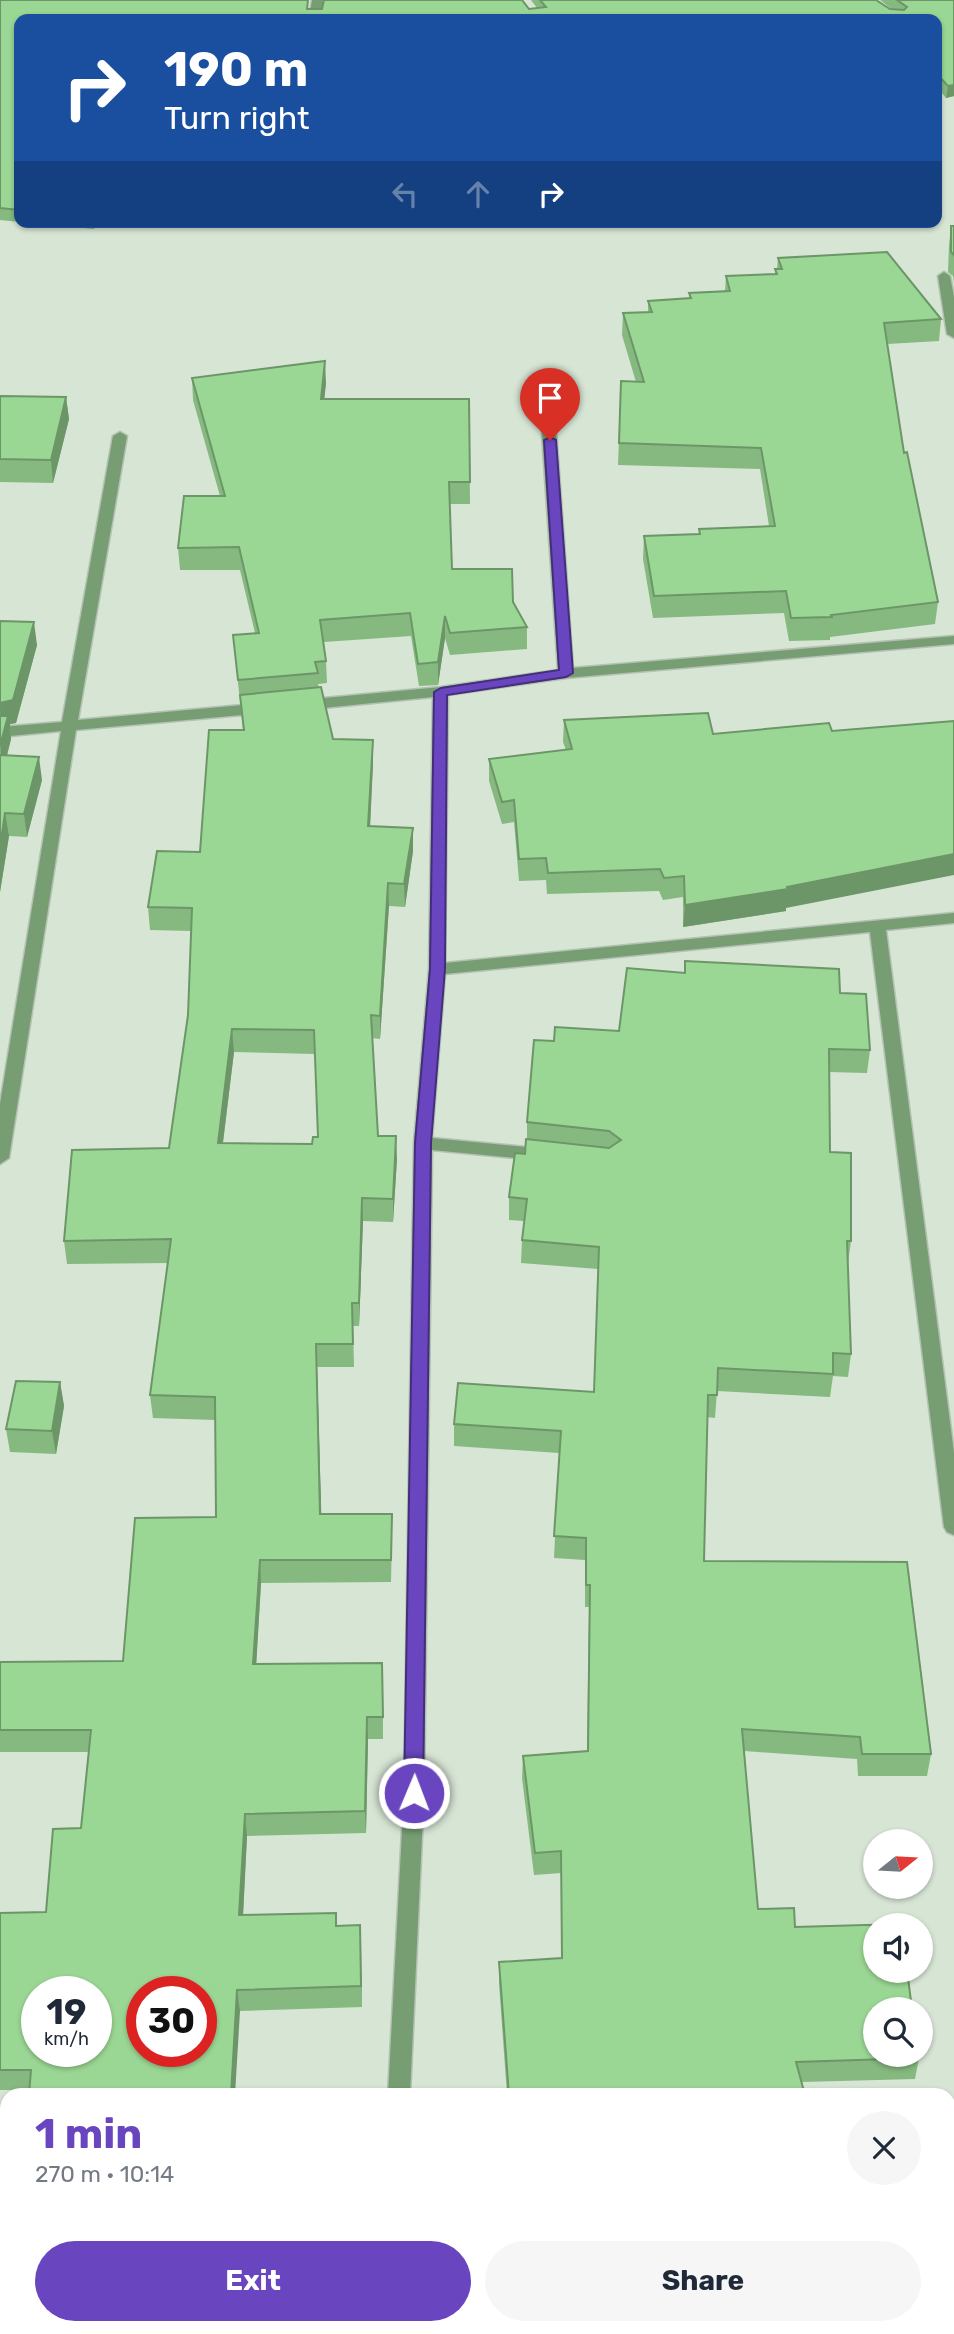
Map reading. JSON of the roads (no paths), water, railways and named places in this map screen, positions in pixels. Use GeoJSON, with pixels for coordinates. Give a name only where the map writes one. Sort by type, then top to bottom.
{"type":"FeatureCollection","features":[{"type":"Feature","properties":{"kind":"street"},"geometry":{"type":"LineString","coordinates":[[944,276],[954,334]]}},
{"type":"Feature","properties":{"kind":"street"},"geometry":{"type":"LineString","coordinates":[[546,389],[566,673]]}},
{"type":"Feature","properties":{"kind":"street"},"geometry":{"type":"LineString","coordinates":[[0,1158],[69,726],[120,436]]}},
{"type":"Feature","properties":{"kind":"street"},"geometry":{"type":"LineString","coordinates":[[0,732],[441,692],[566,673],[954,640]]}},
{"type":"Feature","properties":{"kind":"street"},"geometry":{"type":"LineString","coordinates":[[399,2088],[414,1793],[423,1143],[437,969],[441,692]]}},
{"type":"Feature","properties":{"kind":"street"},"geometry":{"type":"LineString","coordinates":[[437,969],[954,918]]}},
{"type":"Feature","properties":{"kind":"street"},"geometry":{"type":"LineString","coordinates":[[877,926],[954,1527]]}},
{"type":"Feature","properties":{"kind":"street"},"geometry":{"type":"LineString","coordinates":[[423,1143],[569,1158]]}}]}
